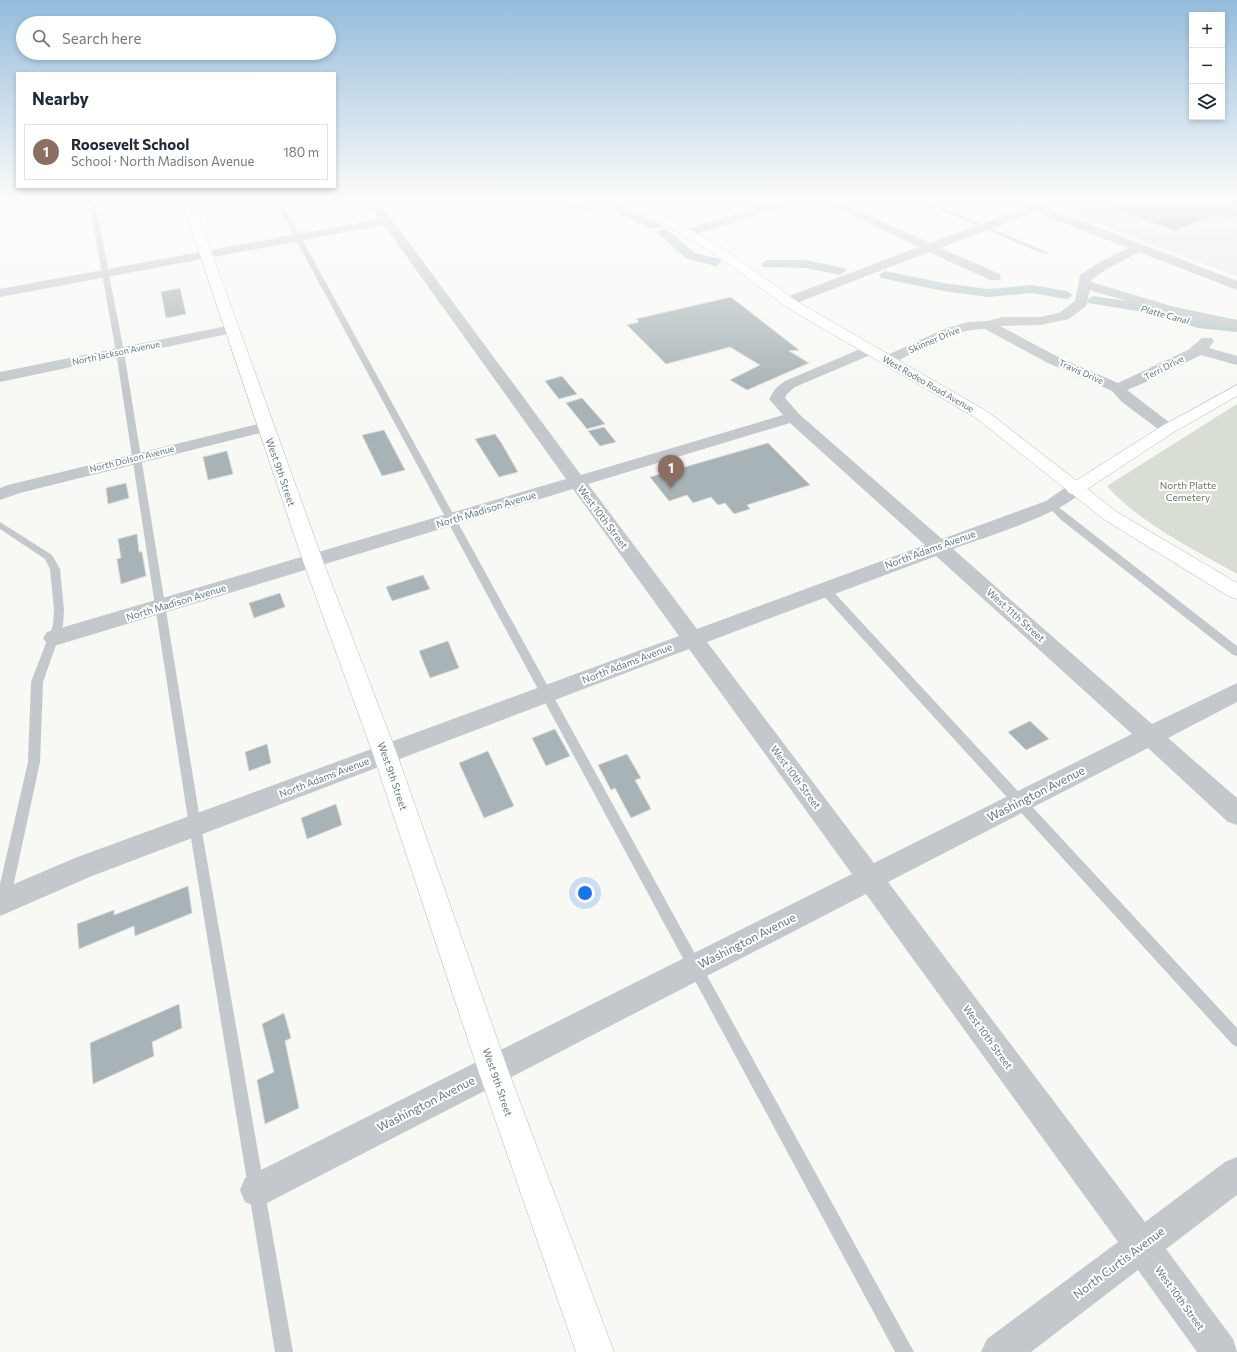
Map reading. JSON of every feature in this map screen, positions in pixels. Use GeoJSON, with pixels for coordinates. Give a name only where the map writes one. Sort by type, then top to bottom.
{"type":"FeatureCollection","features":[{"type":"Feature","properties":{"kind":"street"},"geometry":{"type":"LineString","coordinates":[[0,292],[155,264]]}},
{"type":"Feature","properties":{"kind":"street","name":"West 9th Street"},"geometry":{"type":"LineString","coordinates":[[208,264],[313,561],[385,754],[494,1070],[595,1352]]}},
{"type":"Feature","properties":{"kind":"street","name":"West 10th Street"},"geometry":{"type":"LineString","coordinates":[[417,264],[1220,1352]]}},
{"type":"Feature","properties":{"kind":"street","name":"West Rodeo Road Avenue"},"geometry":{"type":"LineString","coordinates":[[737,264],[788,301],[982,415],[1111,516],[1237,592]]}},
{"type":"Feature","properties":{"kind":"street"},"geometry":{"type":"LineString","coordinates":[[788,301],[886,264]]}},
{"type":"Feature","properties":{"kind":"street"},"geometry":{"type":"LineString","coordinates":[[964,264],[994,278]]}},
{"type":"Feature","properties":{"kind":"street"},"geometry":{"type":"LineString","coordinates":[[1109,264],[1085,278],[1084,284],[1168,309],[1237,324]]}},
{"type":"Feature","properties":{"kind":"street"},"geometry":{"type":"LineString","coordinates":[[1180,264],[1237,286]]}},
{"type":"Feature","properties":{"kind":"street","name":"Skinner Drive"},"geometry":{"type":"LineString","coordinates":[[888,360],[949,332],[973,325],[987,325],[1003,321],[1040,321],[1064,316],[1081,303],[1084,284]]}},
{"type":"Feature","properties":{"kind":"street","name":"Travis Drive"},"geometry":{"type":"LineString","coordinates":[[987,325],[1007,334],[1054,360],[1117,388],[1128,399],[1168,429]]}},
{"type":"Feature","properties":{"kind":"street","name":"North Jackson Avenue"},"geometry":{"type":"LineString","coordinates":[[0,377],[232,329]]}},
{"type":"Feature","properties":{"kind":"street","name":"Terri Drive"},"geometry":{"type":"LineString","coordinates":[[1117,388],[1162,371],[1177,360],[1204,346],[1237,361]]}},
{"type":"Feature","properties":{"kind":"street"},"geometry":{"type":"LineString","coordinates":[[793,417],[777,399],[780,392],[790,384],[870,350]]}},
{"type":"Feature","properties":{"kind":"street","name":"North Adams Avenue"},"geometry":{"type":"LineString","coordinates":[[2,902],[84,868],[1052,504],[1168,429],[1237,390]]}},
{"type":"Feature","properties":{"kind":"street","name":"North Madison Avenue"},"geometry":{"type":"LineString","coordinates":[[54,638],[793,417]]}},
{"type":"Feature","properties":{"kind":"street","name":"West 11th Street"},"geometry":{"type":"LineString","coordinates":[[793,417],[1237,814]]}},
{"type":"Feature","properties":{"kind":"street","name":"North Dolson Avenue"},"geometry":{"type":"LineString","coordinates":[[0,494],[14,489],[137,458],[266,427]]}},
{"type":"Feature","properties":{"kind":"street","name":"Washington Avenue"},"geometry":{"type":"LineString","coordinates":[[257,1190],[1237,692]]}},
{"type":"Feature","properties":{"kind":"street","name":"North Curtis Avenue"},"geometry":{"type":"LineString","coordinates":[[1000,1352],[1237,1174]]}},
{"type":"Feature","properties":{"kind":"lane"},"geometry":{"type":"LineString","coordinates":[[104,264],[284,1352]]}},
{"type":"Feature","properties":{"kind":"lane"},"geometry":{"type":"LineString","coordinates":[[312,264],[905,1352]]}},
{"type":"Feature","properties":{"kind":"lane"},"geometry":{"type":"LineString","coordinates":[[1052,504],[1064,517],[1237,652]]}},
{"type":"Feature","properties":{"kind":"lane"},"geometry":{"type":"LineString","coordinates":[[0,525],[49,557],[54,569],[60,610],[58,626],[43,662],[37,682],[34,762],[2,902]]}},
{"type":"Feature","properties":{"kind":"lane"},"geometry":{"type":"LineString","coordinates":[[824,589],[1237,1039]]}},
{"type":"Feature","properties":{"kind":"shaded area"},"geometry":{"type":"Polygon","coordinates":[[[1205,264],[1237,264],[1237,276],[1205,264]]]}},
{"type":"Feature","properties":{"kind":"green space","name":"North Platte Cemetery"},"geometry":{"type":"Polygon","coordinates":[[[1237,404],[1237,574],[1168,535],[1136,513],[1107,486],[1237,404]]]}},
{"type":"Feature","properties":{"kind":"building"},"geometry":{"type":"Polygon","coordinates":[[[180,288],[186,314],[166,318],[161,292],[180,288]]]}},
{"type":"Feature","properties":{"kind":"building"},"geometry":{"type":"Polygon","coordinates":[[[731,297],[799,350],[789,351],[809,363],[747,390],[730,380],[760,365],[730,347],[666,364],[627,325],[639,322],[636,319],[731,297]]]}},
{"type":"Feature","properties":{"kind":"building"},"geometry":{"type":"Polygon","coordinates":[[[562,376],[577,394],[559,399],[545,381],[562,376]]]}},
{"type":"Feature","properties":{"kind":"building"},"geometry":{"type":"Polygon","coordinates":[[[582,398],[605,424],[587,429],[566,403],[582,398]]]}},
{"type":"Feature","properties":{"kind":"building"},"geometry":{"type":"Polygon","coordinates":[[[604,427],[616,442],[600,446],[588,431],[604,427]]]}},
{"type":"Feature","properties":{"kind":"building"},"geometry":{"type":"Polygon","coordinates":[[[384,430],[405,470],[382,476],[362,435],[384,430]]]}},
{"type":"Feature","properties":{"kind":"building"},"geometry":{"type":"Polygon","coordinates":[[[495,434],[518,472],[499,477],[475,439],[495,434]]]}},
{"type":"Feature","properties":{"kind":"building"},"geometry":{"type":"Polygon","coordinates":[[[768,443],[810,485],[747,505],[750,509],[734,514],[725,503],[718,505],[711,497],[693,503],[687,495],[669,501],[650,477],[768,443]]]}},
{"type":"Feature","properties":{"kind":"building"},"geometry":{"type":"Polygon","coordinates":[[[227,451],[233,474],[208,480],[203,457],[227,451]]]}},
{"type":"Feature","properties":{"kind":"building"},"geometry":{"type":"Polygon","coordinates":[[[126,483],[129,498],[108,504],[106,488],[126,483]]]}},
{"type":"Feature","properties":{"kind":"building"},"geometry":{"type":"Polygon","coordinates":[[[137,534],[139,552],[142,552],[146,576],[121,584],[117,559],[121,558],[118,539],[137,534]]]}},
{"type":"Feature","properties":{"kind":"building"},"geometry":{"type":"Polygon","coordinates":[[[423,575],[430,589],[392,601],[386,587],[423,575]]]}},
{"type":"Feature","properties":{"kind":"building"},"geometry":{"type":"Polygon","coordinates":[[[280,593],[285,607],[254,618],[249,603],[280,593]]]}},
{"type":"Feature","properties":{"kind":"building"},"geometry":{"type":"Polygon","coordinates":[[[448,641],[459,668],[430,678],[419,651],[448,641]]]}},
{"type":"Feature","properties":{"kind":"building"},"geometry":{"type":"Polygon","coordinates":[[[1030,721],[1049,739],[1026,750],[1008,732],[1030,721]]]}},
{"type":"Feature","properties":{"kind":"building"},"geometry":{"type":"Polygon","coordinates":[[[555,729],[570,756],[546,766],[532,738],[555,729]]]}},
{"type":"Feature","properties":{"kind":"building"},"geometry":{"type":"Polygon","coordinates":[[[267,744],[271,763],[249,771],[245,752],[267,744]]]}},
{"type":"Feature","properties":{"kind":"building"},"geometry":{"type":"Polygon","coordinates":[[[488,751],[514,806],[484,818],[459,763],[488,751]]]}},
{"type":"Feature","properties":{"kind":"building"},"geometry":{"type":"Polygon","coordinates":[[[627,754],[641,778],[635,780],[651,809],[631,818],[615,788],[611,790],[598,765],[627,754]]]}},
{"type":"Feature","properties":{"kind":"building"},"geometry":{"type":"Polygon","coordinates":[[[336,804],[342,825],[307,839],[301,818],[336,804]]]}},
{"type":"Feature","properties":{"kind":"building"},"geometry":{"type":"Polygon","coordinates":[[[188,886],[192,913],[135,936],[134,926],[79,949],[77,924],[114,910],[114,915],[188,886]]]}},
{"type":"Feature","properties":{"kind":"building"},"geometry":{"type":"Polygon","coordinates":[[[179,1004],[182,1028],[152,1042],[154,1056],[93,1084],[90,1043],[179,1004]]]}},
{"type":"Feature","properties":{"kind":"building"},"geometry":{"type":"Polygon","coordinates":[[[284,1013],[291,1038],[285,1041],[299,1108],[265,1124],[257,1080],[274,1072],[262,1024],[284,1013]]]}},
{"type":"Feature","properties":{"kind":"waterway","name":"Platte Canal"},"geometry":{"type":"LineString","coordinates":[[806,264],[840,271]]}},
{"type":"Feature","properties":{"kind":"waterway","name":"Platte Canal"},"geometry":{"type":"LineString","coordinates":[[885,275],[943,287],[989,293],[1031,289],[1067,295]]}},
{"type":"Feature","properties":{"kind":"waterway","name":"Platte Canal"},"geometry":{"type":"LineString","coordinates":[[1093,300],[1145,308],[1198,324],[1237,328]]}},
{"type":"Feature","properties":{"kind":"place","name":"Roosevelt School"},"geometry":{"type":"Point","coordinates":[671,488]}}]}
